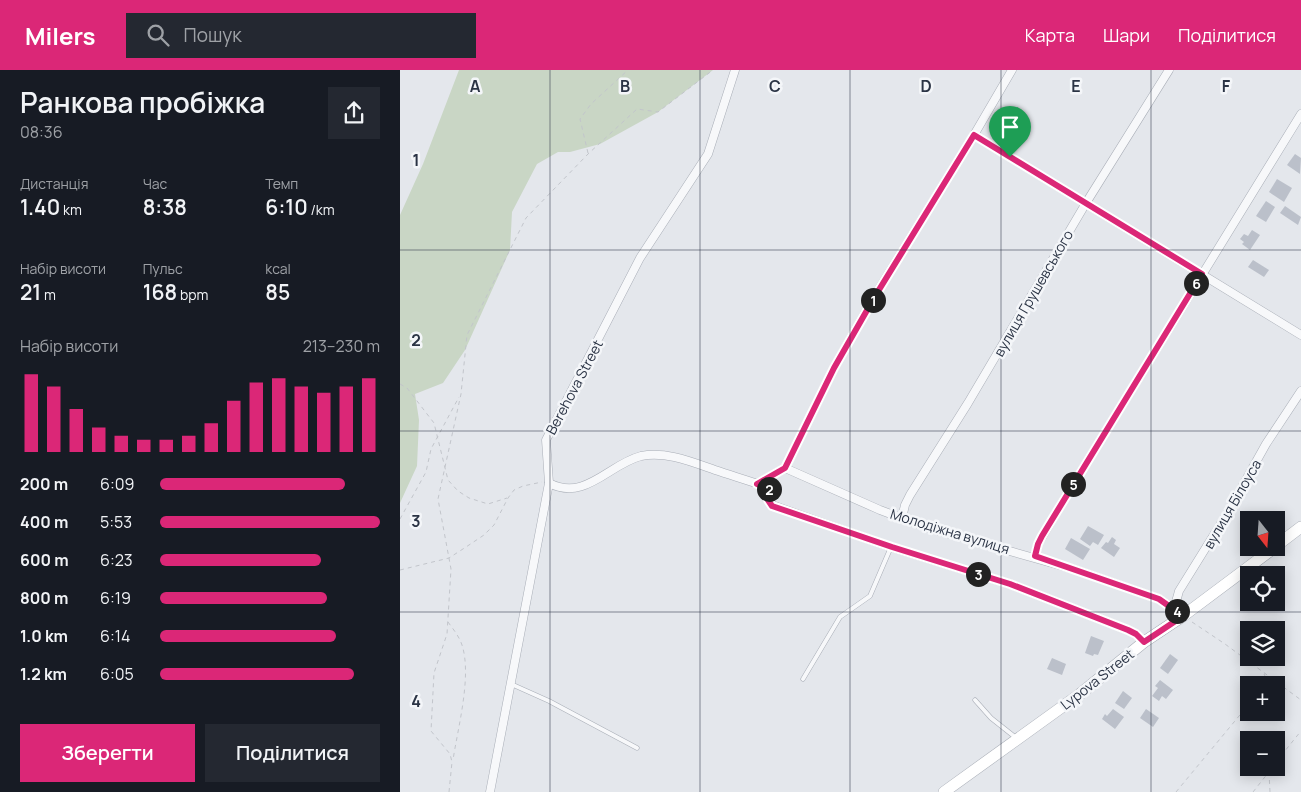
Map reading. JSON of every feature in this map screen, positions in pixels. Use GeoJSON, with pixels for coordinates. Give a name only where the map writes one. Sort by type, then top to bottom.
{"type":"FeatureCollection","features":[{"type":"Feature","properties":{"kind":"street","name":"Berehova Street"},"geometry":{"type":"LineString","coordinates":[[490,792],[550,483],[546,440],[640,258],[708,154],[734,70]]}},
{"type":"Feature","properties":{"kind":"street"},"geometry":{"type":"LineString","coordinates":[[757,484],[785,468],[834,368],[874,298],[1012,70]]}},
{"type":"Feature","properties":{"kind":"street","name":"вулиця Грушевського"},"geometry":{"type":"LineString","coordinates":[[902,518],[905,505],[910,496],[983,379],[1086,203],[1169,70]]}},
{"type":"Feature","properties":{"kind":"street"},"geometry":{"type":"LineString","coordinates":[[1035,556],[1038,544],[1047,528],[1301,114]]}},
{"type":"Feature","properties":{"kind":"street"},"geometry":{"type":"LineString","coordinates":[[974,135],[1301,335]]}},
{"type":"Feature","properties":{"kind":"street","name":"вулиця Білоуса"},"geometry":{"type":"LineString","coordinates":[[1178,612],[1179,591],[1228,512],[1266,444],[1301,391]]}},
{"type":"Feature","properties":{"kind":"street"},"geometry":{"type":"LineString","coordinates":[[550,483],[566,490],[592,483],[640,456],[665,455],[769,489],[768,500],[772,506],[892,547],[1010,584],[1128,630],[1136,634],[1144,642]]}},
{"type":"Feature","properties":{"kind":"street","name":"Молодіжна вулиця"},"geometry":{"type":"LineString","coordinates":[[785,468],[880,510],[928,528],[1035,556],[1159,599],[1178,612]]}},
{"type":"Feature","properties":{"kind":"street","name":"Lypova Street"},"geometry":{"type":"LineString","coordinates":[[1285,539],[1301,527]]}},
{"type":"Feature","properties":{"kind":"street","name":"Lypova Street"},"geometry":{"type":"LineString","coordinates":[[944,792],[1080,694],[1178,612],[1262,556]]}},
{"type":"Feature","properties":{"kind":"lane"},"geometry":{"type":"LineString","coordinates":[[803,679],[840,617],[870,596],[892,547]]}},
{"type":"Feature","properties":{"kind":"lane"},"geometry":{"type":"LineString","coordinates":[[511,684],[549,701],[637,748]]}},
{"type":"Feature","properties":{"kind":"lane"},"geometry":{"type":"LineString","coordinates":[[975,700],[991,718],[1018,739]]}},
{"type":"Feature","properties":{"kind":"path"},"geometry":{"type":"LineString","coordinates":[[588,154],[580,119],[591,104],[628,70]]}},
{"type":"Feature","properties":{"kind":"path"},"geometry":{"type":"LineString","coordinates":[[452,762],[450,754],[431,731],[434,673],[446,634],[451,568],[438,499],[461,394],[467,336],[526,218],[588,154],[637,109],[658,112],[713,70]]}},
{"type":"Feature","properties":{"kind":"path"},"geometry":{"type":"LineString","coordinates":[[400,384],[407,388],[434,423],[448,480],[458,491],[469,498],[488,504],[508,498]]}},
{"type":"Feature","properties":{"kind":"path"},"geometry":{"type":"LineString","coordinates":[[400,519],[426,472],[432,449],[461,394]]}},
{"type":"Feature","properties":{"kind":"path"},"geometry":{"type":"LineString","coordinates":[[400,570],[449,558],[489,530],[498,519],[514,490],[523,486],[544,482],[550,483]]}},
{"type":"Feature","properties":{"kind":"path"},"geometry":{"type":"LineString","coordinates":[[1178,612],[1226,644],[1301,700]]}},
{"type":"Feature","properties":{"kind":"path"},"geometry":{"type":"LineString","coordinates":[[447,621],[462,643],[466,661],[449,792]]}},
{"type":"Feature","properties":{"kind":"path"},"geometry":{"type":"LineString","coordinates":[[1176,792],[1240,715]]}},
{"type":"Feature","properties":{"kind":"path"},"geometry":{"type":"LineString","coordinates":[[1285,751],[1301,731]]}},
{"type":"Feature","properties":{"kind":"path"},"geometry":{"type":"LineString","coordinates":[[1253,792],[1266,776]]}},
{"type":"Feature","properties":{"kind":"path"},"geometry":{"type":"LineString","coordinates":[[1269,776],[1270,792]]}},
{"type":"Feature","properties":{"kind":"green space"},"geometry":{"type":"Polygon","coordinates":[[[459,70],[713,70],[658,112],[600,144],[570,152],[558,152],[537,164],[512,212],[510,250],[465,350],[443,383],[415,394],[419,420],[417,466],[400,503],[400,215],[423,164],[459,70]]]}},
{"type":"Feature","properties":{"kind":"building"},"geometry":{"type":"Polygon","coordinates":[[[1295,154],[1301,158],[1300,174],[1287,165],[1295,154]]]}},
{"type":"Feature","properties":{"kind":"building"},"geometry":{"type":"Polygon","coordinates":[[[1277,179],[1292,188],[1284,202],[1269,192],[1277,179]]]}},
{"type":"Feature","properties":{"kind":"building"},"geometry":{"type":"Polygon","coordinates":[[[1266,201],[1275,207],[1266,222],[1256,216],[1266,201]]]}},
{"type":"Feature","properties":{"kind":"building"},"geometry":{"type":"Polygon","coordinates":[[[1285,206],[1301,217],[1298,225],[1280,213],[1285,206]]]}},
{"type":"Feature","properties":{"kind":"building"},"geometry":{"type":"Polygon","coordinates":[[[1252,230],[1260,235],[1250,250],[1242,244],[1244,242],[1240,239],[1244,234],[1248,236],[1252,230]]]}},
{"type":"Feature","properties":{"kind":"building"},"geometry":{"type":"Polygon","coordinates":[[[1253,260],[1269,270],[1264,277],[1248,267],[1253,260]]]}},
{"type":"Feature","properties":{"kind":"building"},"geometry":{"type":"Polygon","coordinates":[[[1088,526],[1104,535],[1098,545],[1093,542],[1090,546],[1080,539],[1088,526]]]}},
{"type":"Feature","properties":{"kind":"building"},"geometry":{"type":"Polygon","coordinates":[[[1112,537],[1116,540],[1114,544],[1120,548],[1114,557],[1101,548],[1112,537]]]}},
{"type":"Feature","properties":{"kind":"building"},"geometry":{"type":"Polygon","coordinates":[[[1071,538],[1090,549],[1083,560],[1065,549],[1071,538]]]}},
{"type":"Feature","properties":{"kind":"building"},"geometry":{"type":"Polygon","coordinates":[[[1091,636],[1104,641],[1098,655],[1094,654],[1093,656],[1085,653],[1091,636]]]}},
{"type":"Feature","properties":{"kind":"building"},"geometry":{"type":"Polygon","coordinates":[[[1170,654],[1178,660],[1168,674],[1160,668],[1170,654]]]}},
{"type":"Feature","properties":{"kind":"building"},"geometry":{"type":"Polygon","coordinates":[[[1052,658],[1066,664],[1062,675],[1047,669],[1052,658]]]}},
{"type":"Feature","properties":{"kind":"building"},"geometry":{"type":"Polygon","coordinates":[[[1160,680],[1173,690],[1166,699],[1162,696],[1159,701],[1152,696],[1158,688],[1155,686],[1160,680]]]}},
{"type":"Feature","properties":{"kind":"building"},"geometry":{"type":"Polygon","coordinates":[[[1123,691],[1132,698],[1124,709],[1115,703],[1123,691]]]}},
{"type":"Feature","properties":{"kind":"building"},"geometry":{"type":"Polygon","coordinates":[[[1113,709],[1124,717],[1115,729],[1102,719],[1105,714],[1107,716],[1113,709]]]}},
{"type":"Feature","properties":{"kind":"building"},"geometry":{"type":"Polygon","coordinates":[[[1146,709],[1159,718],[1153,727],[1140,718],[1146,709]]]}},
{"type":"Feature","properties":{"kind":"route"},"geometry":{"type":"LineString","coordinates":[[974,135],[1010,157],[1053,182],[1130,232],[1202,274],[1042,536],[1035,556],[1159,599],[1183,616],[1144,642],[1136,634],[1128,630],[1010,584],[892,547],[772,506],[768,500],[769,489],[757,484],[785,468],[834,368],[874,298],[974,135]]}}]}
